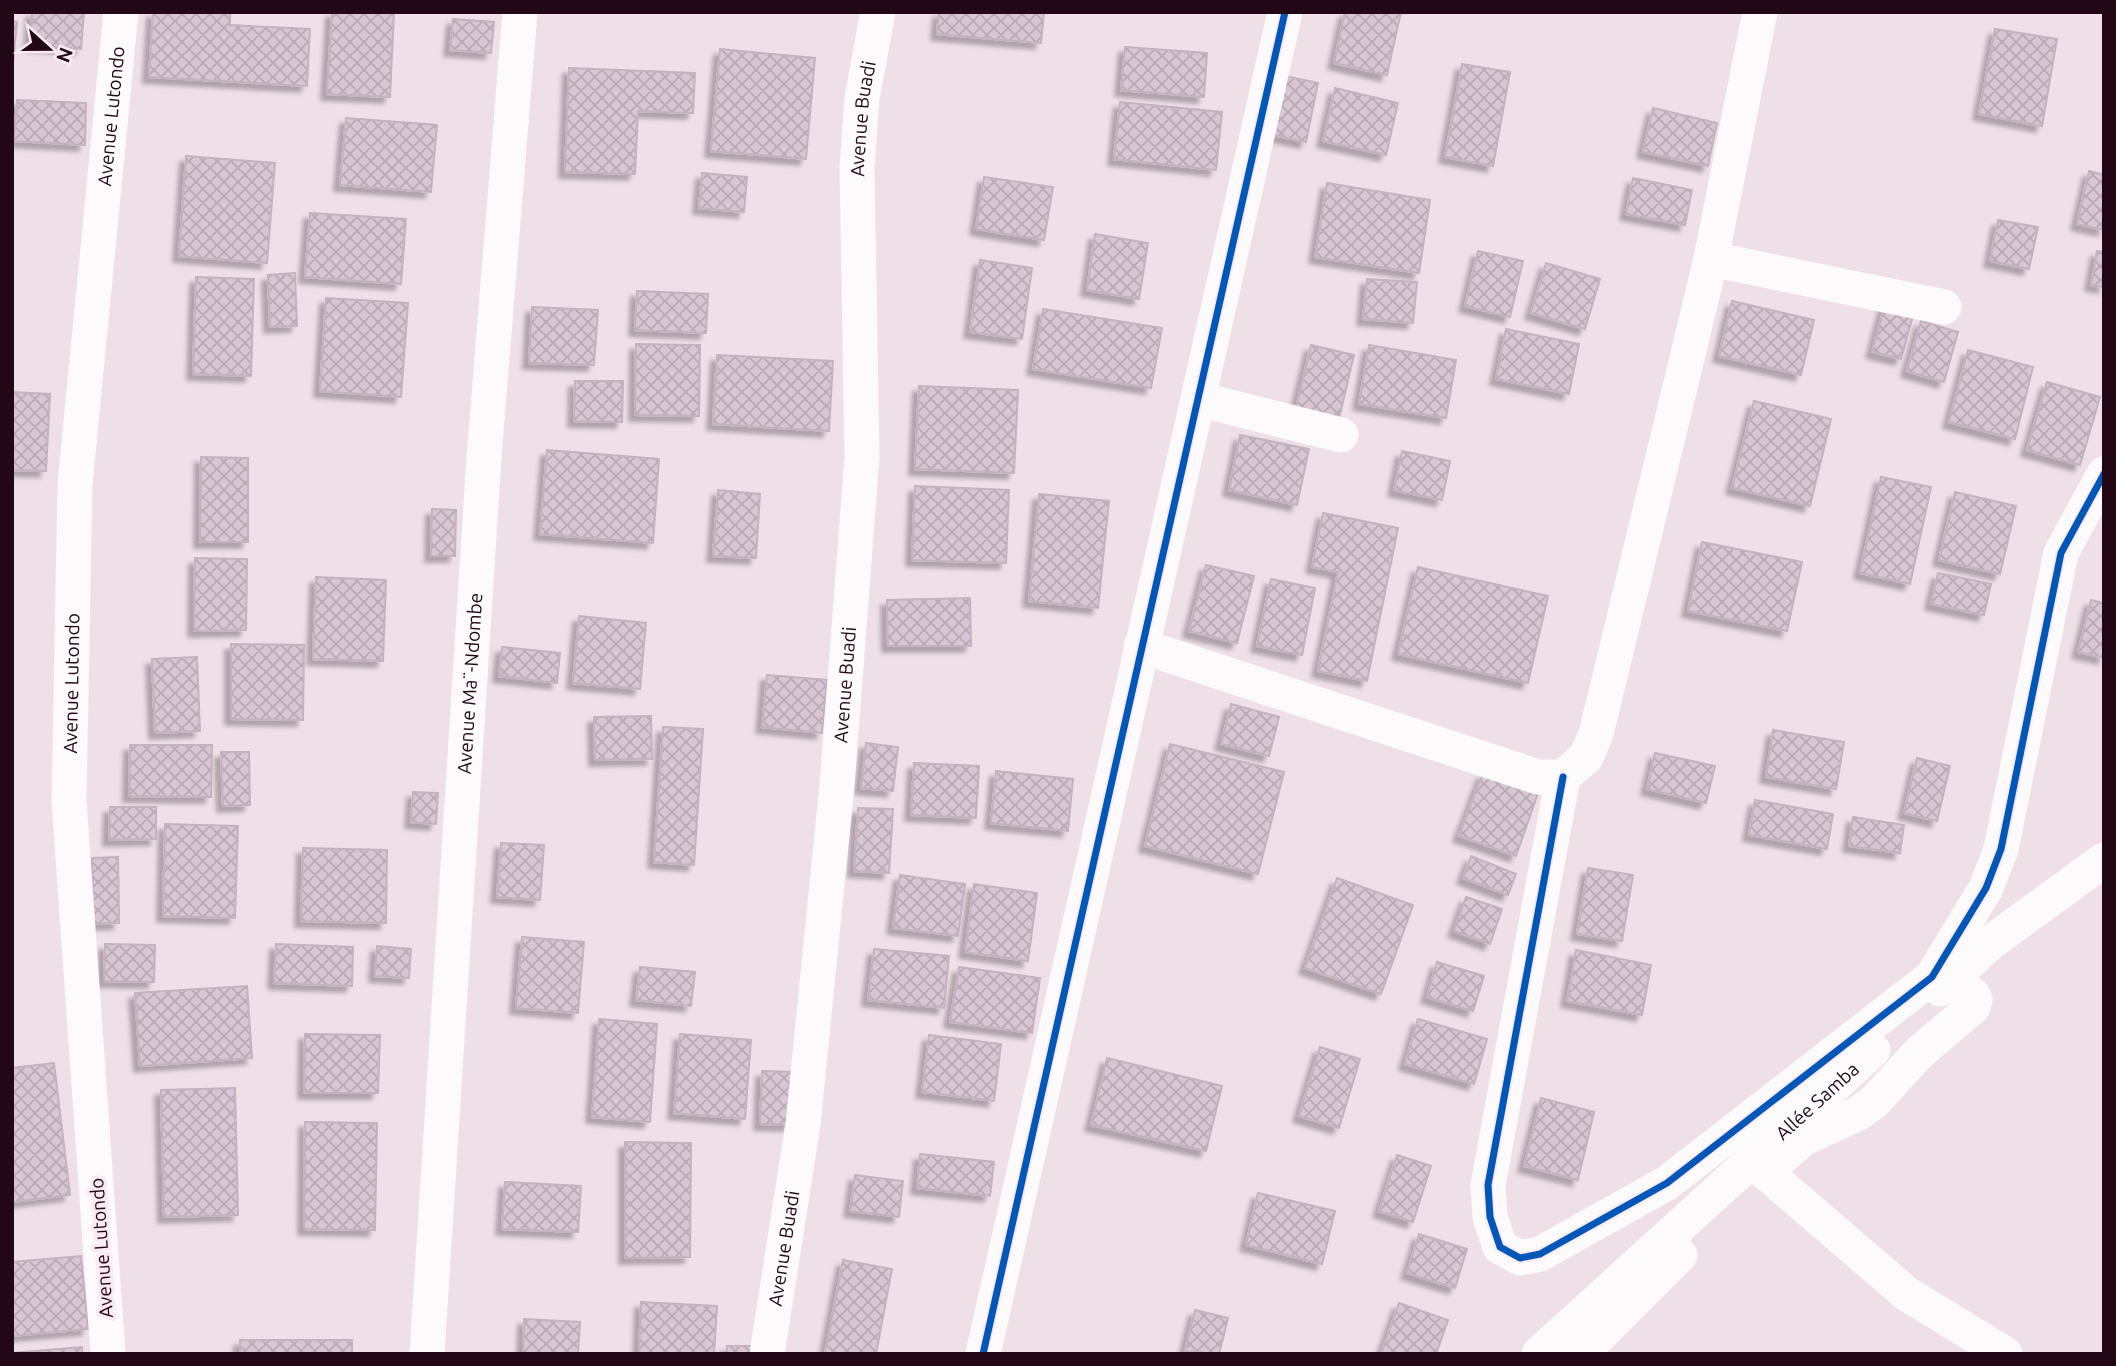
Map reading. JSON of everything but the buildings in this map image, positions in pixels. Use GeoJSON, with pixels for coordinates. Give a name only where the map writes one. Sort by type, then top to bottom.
{"type":"FeatureCollection","features":[{"type":"Feature","properties":{"kind":"street","name":"Avenue Lutondo"},"geometry":{"type":"LineString","coordinates":[[108,1354],[69,801],[75,484],[121,12]]}},
{"type":"Feature","properties":{"kind":"street","name":"Avenue Ma¨-Ndombe"},"geometry":{"type":"LineString","coordinates":[[427,1354],[484,457],[520,12]]}},
{"type":"Feature","properties":{"kind":"street","name":"Avenue Buadi"},"geometry":{"type":"LineString","coordinates":[[767,1354],[803,1124],[837,785],[862,457],[857,167],[862,98],[878,12]]}},
{"type":"Feature","properties":{"kind":"street"},"geometry":{"type":"LineString","coordinates":[[983,1354],[1285,12]]}},
{"type":"Feature","properties":{"kind":"street"},"geometry":{"type":"LineString","coordinates":[[1760,12],[1711,259],[1596,734],[1586,757],[1563,778],[1488,1185],[1490,1217],[1500,1247],[1520,1258],[1541,1254],[1667,1183],[1932,977],[1986,888],[2001,849],[2061,552],[2104,474]]}},
{"type":"Feature","properties":{"kind":"street"},"geometry":{"type":"LineString","coordinates":[[1711,259],[1944,307]]}},
{"type":"Feature","properties":{"kind":"street"},"geometry":{"type":"LineString","coordinates":[[1198,399],[1341,435]]}},
{"type":"Feature","properties":{"kind":"street"},"geometry":{"type":"LineString","coordinates":[[1141,646],[1538,776],[1563,778]]}},
{"type":"Feature","properties":{"kind":"street","name":"Allée Samba"},"geometry":{"type":"LineString","coordinates":[[1539,1354],[1990,943],[2104,860]]}},
{"type":"Feature","properties":{"kind":"street"},"geometry":{"type":"LineString","coordinates":[[1581,1354],[1765,1172],[1803,1139],[1859,1113],[1874,1102],[1919,1053],[1973,1007],[1975,999],[1972,994],[1932,977]]}},
{"type":"Feature","properties":{"kind":"street"},"geometry":{"type":"LineString","coordinates":[[1765,1172],[1907,1294],[2005,1354]]}},
{"type":"Feature","properties":{"kind":"cycle path"},"geometry":{"type":"LineString","coordinates":[[983,1354],[1285,12]]}},
{"type":"Feature","properties":{"kind":"cycle path"},"geometry":{"type":"LineString","coordinates":[[1563,777],[1488,1185],[1490,1217],[1500,1247],[1520,1258],[1540,1254],[1667,1183],[1932,977],[1986,888],[2001,849],[2061,553],[2104,474]]}}]}
